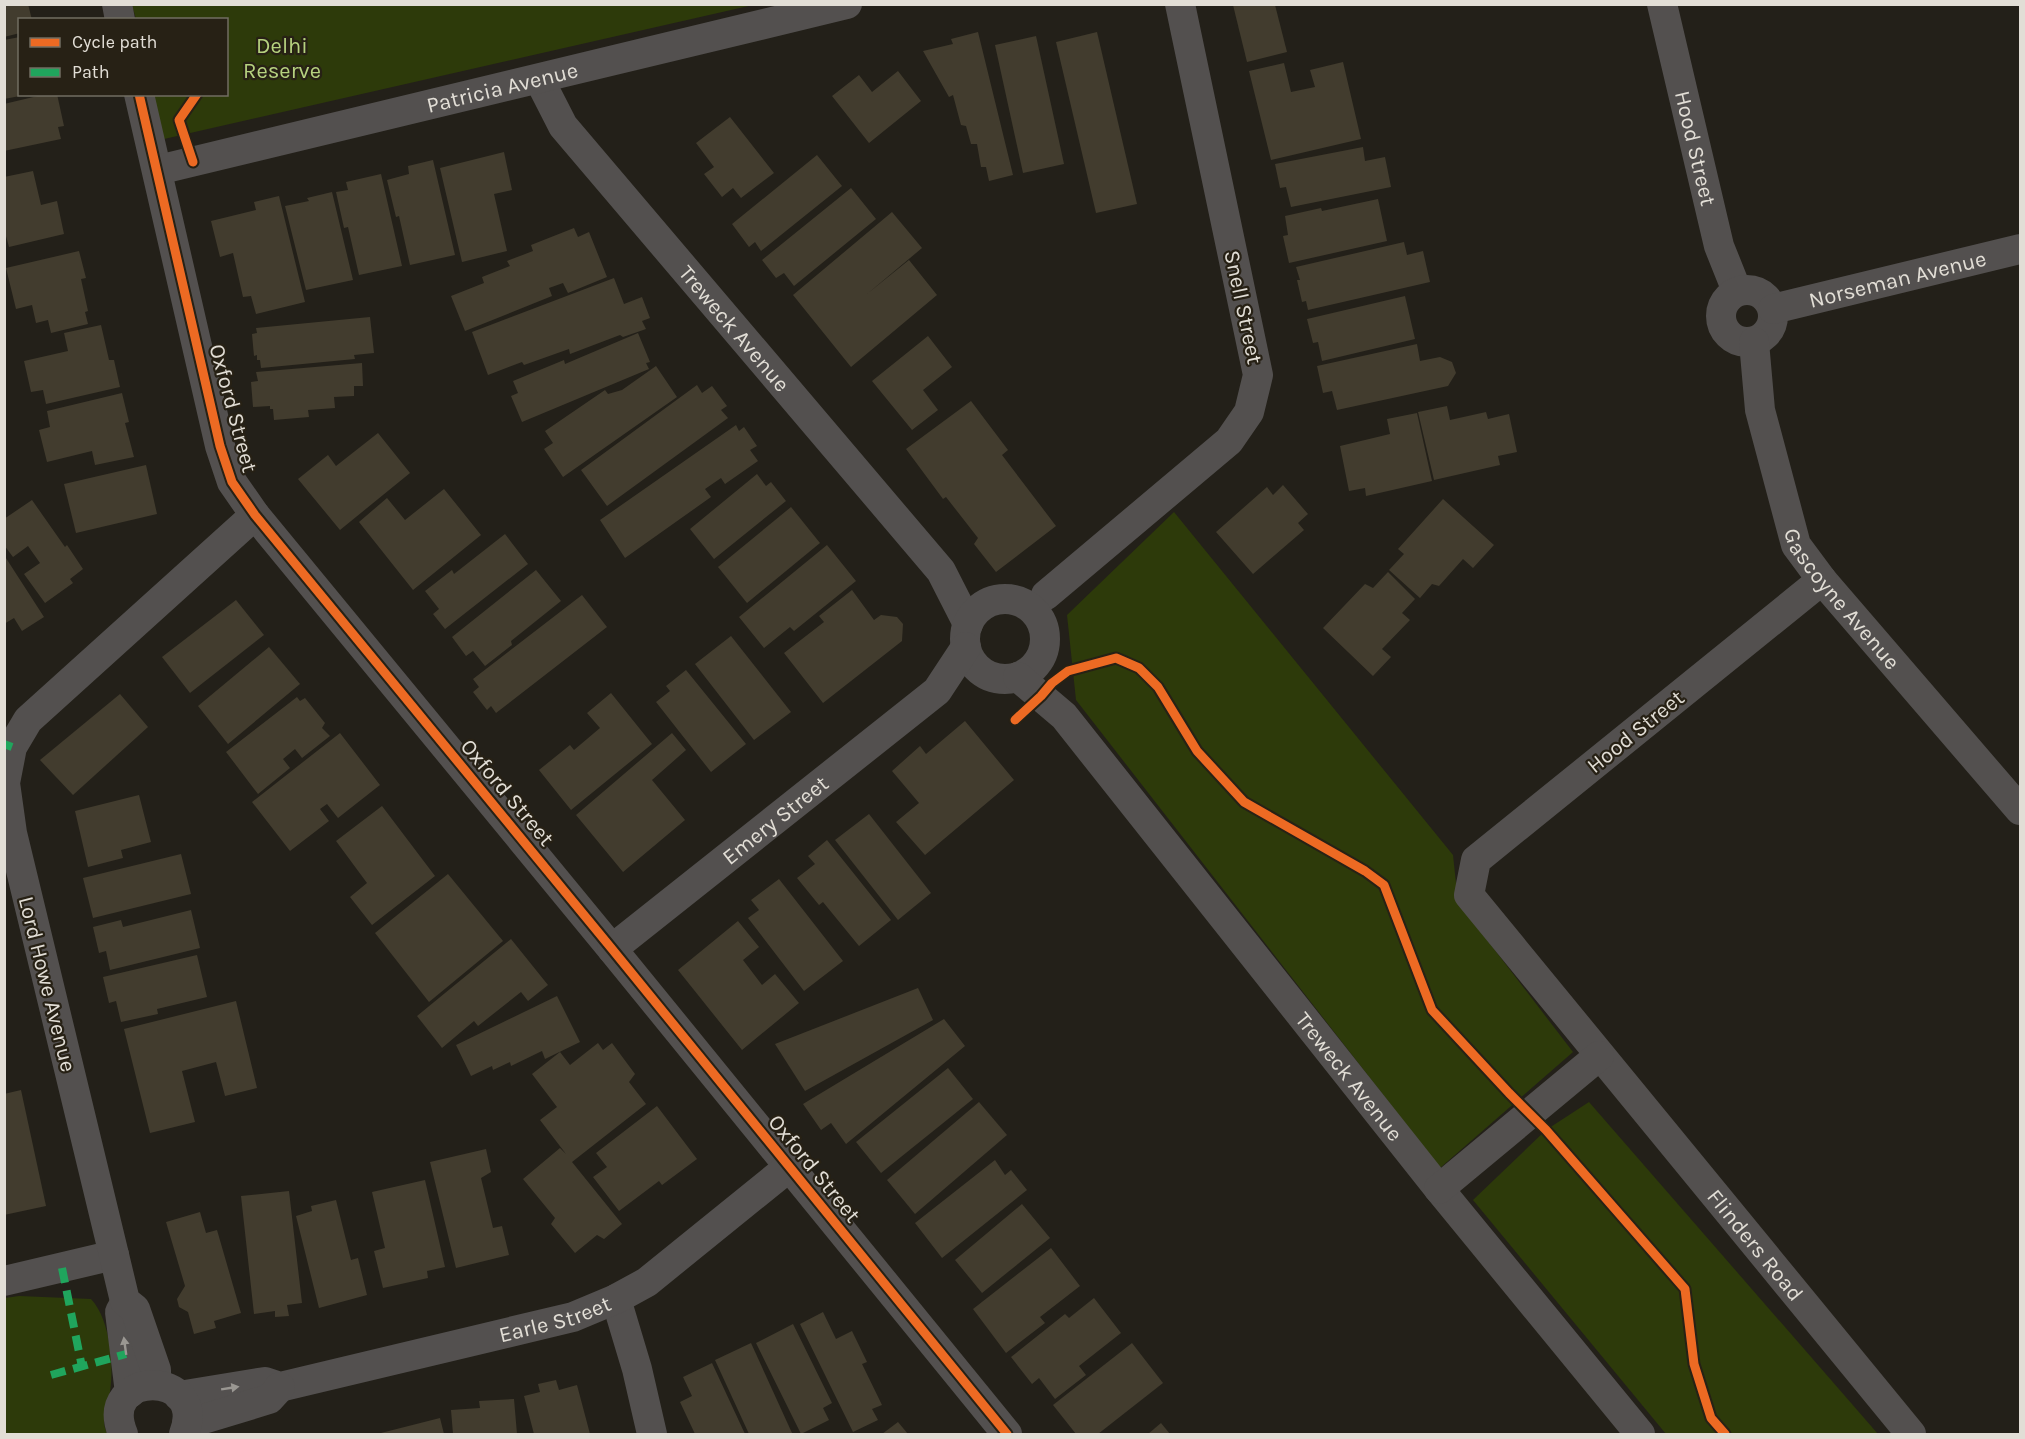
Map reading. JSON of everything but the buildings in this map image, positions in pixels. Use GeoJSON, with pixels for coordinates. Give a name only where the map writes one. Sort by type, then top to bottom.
{"type":"FeatureCollection","features":[{"type":"Feature","properties":{"kind":"street","name":"Patricia Avenue"},"geometry":{"type":"LineString","coordinates":[[158,170],[847,4]]}},
{"type":"Feature","properties":{"kind":"street","name":"Snell Street"},"geometry":{"type":"LineString","coordinates":[[1046,595],[1228,441],[1249,412],[1256,384],[1258,375],[1180,4]]}},
{"type":"Feature","properties":{"kind":"street","name":"Hood Street"},"geometry":{"type":"LineString","coordinates":[[1662,4],[1719,246],[1737,291]]}},
{"type":"Feature","properties":{"kind":"street","name":"Treweck Avenue"},"geometry":{"type":"LineString","coordinates":[[539,79],[563,126],[941,570],[991,601]]}},
{"type":"Feature","properties":{"kind":"street","name":"Oxford Street"},"geometry":{"type":"LineString","coordinates":[[140,96],[220,446],[232,482],[255,516],[1007,1434]]}},
{"type":"Feature","properties":{"kind":"street","name":"Norseman Avenue"},"geometry":{"type":"LineString","coordinates":[[1773,309],[2020,249]]}},
{"type":"Feature","properties":{"kind":"street"},"geometry":{"type":"LineString","coordinates":[[1746,289],[1764,295],[1773,309],[1771,328],[1754,342],[1743,343],[1731,338],[1721,325],[1721,309],[1725,301],[1737,291],[1746,289]]}},
{"type":"Feature","properties":{"kind":"street","name":"Gascoyne Avenue"},"geometry":{"type":"LineString","coordinates":[[1754,342],[1760,410],[1796,545],[1822,580],[2020,810]]}},
{"type":"Feature","properties":{"kind":"street","name":"Lord Howe Avenue"},"geometry":{"type":"LineString","coordinates":[[185,1430],[186,1410],[155,1391],[120,1312],[125,1301],[12,834],[5,783],[12,747],[27,720],[255,516]]}},
{"type":"Feature","properties":{"kind":"street","name":"Treweck Avenue"},"geometry":{"type":"LineString","coordinates":[[941,570],[967,636]]}},
{"type":"Feature","properties":{"kind":"street","name":"Hood Street"},"geometry":{"type":"LineString","coordinates":[[1469,895],[1476,860],[1822,580]]}},
{"type":"Feature","properties":{"kind":"street"},"geometry":{"type":"LineString","coordinates":[[1004,598],[1020,601],[1032,609],[1042,622],[1046,639],[1042,655],[1032,669],[1018,677],[1004,679],[988,676],[974,665],[967,636],[977,610],[991,601],[1004,598]]}},
{"type":"Feature","properties":{"kind":"street","name":"Emery Street"},"geometry":{"type":"LineString","coordinates":[[937,691],[967,636]]}},
{"type":"Feature","properties":{"kind":"street","name":"Treweck Avenue"},"geometry":{"type":"LineString","coordinates":[[1042,655],[1064,716]]}},
{"type":"Feature","properties":{"kind":"street","name":"Emery Street"},"geometry":{"type":"LineString","coordinates":[[612,949],[937,691],[988,676]]}},
{"type":"Feature","properties":{"kind":"street","name":"Treweck Avenue"},"geometry":{"type":"LineString","coordinates":[[1018,677],[1064,716],[1439,1189],[1640,1434]]}},
{"type":"Feature","properties":{"kind":"street","name":"Flinders Road"},"geometry":{"type":"LineString","coordinates":[[1469,895],[1911,1434]]}},
{"type":"Feature","properties":{"kind":"street"},"geometry":{"type":"LineString","coordinates":[[1439,1189],[1599,1056]]}},
{"type":"Feature","properties":{"kind":"street","name":"Earle Street"},"geometry":{"type":"LineString","coordinates":[[155,1391],[265,1382],[280,1387],[573,1317],[616,1299],[647,1282],[789,1167]]}},
{"type":"Feature","properties":{"kind":"street"},"geometry":{"type":"LineString","coordinates":[[4,1281],[114,1255]]}},
{"type":"Feature","properties":{"kind":"street"},"geometry":{"type":"LineString","coordinates":[[616,1299],[652,1434]]}},
{"type":"Feature","properties":{"kind":"street","name":"Earle Street"},"geometry":{"type":"LineString","coordinates":[[185,1430],[269,1399],[280,1387]]}},
{"type":"Feature","properties":{"kind":"street"},"geometry":{"type":"LineString","coordinates":[[123,1434],[118,1419],[125,1398],[155,1391]]}},
{"type":"Feature","properties":{"kind":"green space","name":"Delhi Reserve"},"geometry":{"type":"Polygon","coordinates":[[[132,5],[753,5],[164,139],[153,96],[228,96],[228,18],[136,18],[132,5]]]}},
{"type":"Feature","properties":{"kind":"green space"},"geometry":{"type":"Polygon","coordinates":[[[1174,512],[1453,855],[1458,902],[1573,1052],[1440,1168],[1076,700],[1067,615],[1174,512]]]}},
{"type":"Feature","properties":{"kind":"green space"},"geometry":{"type":"Polygon","coordinates":[[[1589,1102],[1878,1434],[1666,1434],[1473,1200],[1546,1130],[1589,1102]]]}},
{"type":"Feature","properties":{"kind":"green space"},"geometry":{"type":"Polygon","coordinates":[[[19,1296],[91,1299],[98,1308],[110,1346],[111,1387],[104,1421],[108,1434],[5,1434],[5,1298],[19,1296]]]}},
{"type":"Feature","properties":{"kind":"marked path"},"geometry":{"type":"LineString","coordinates":[[4,744],[12,747]]}},
{"type":"Feature","properties":{"kind":"marked path"},"geometry":{"type":"LineString","coordinates":[[62,1268],[82,1367]]}},
{"type":"Feature","properties":{"kind":"marked path"},"geometry":{"type":"LineString","coordinates":[[51,1375],[126,1354]]}},
{"type":"Feature","properties":{"kind":"cycle path"},"geometry":{"type":"LineString","coordinates":[[139,96],[220,446],[232,482],[255,515],[1007,1434]]}},
{"type":"Feature","properties":{"kind":"cycle path"},"geometry":{"type":"LineString","coordinates":[[193,162],[179,120],[196,96]]}},
{"type":"Feature","properties":{"kind":"cycle path"},"geometry":{"type":"LineString","coordinates":[[1015,720],[1052,683],[1068,671],[1116,658],[1139,668],[1158,687],[1197,751],[1244,802],[1365,871],[1384,885],[1432,1010],[1546,1130],[1685,1289],[1694,1364],[1711,1418],[1725,1434]]}}]}
